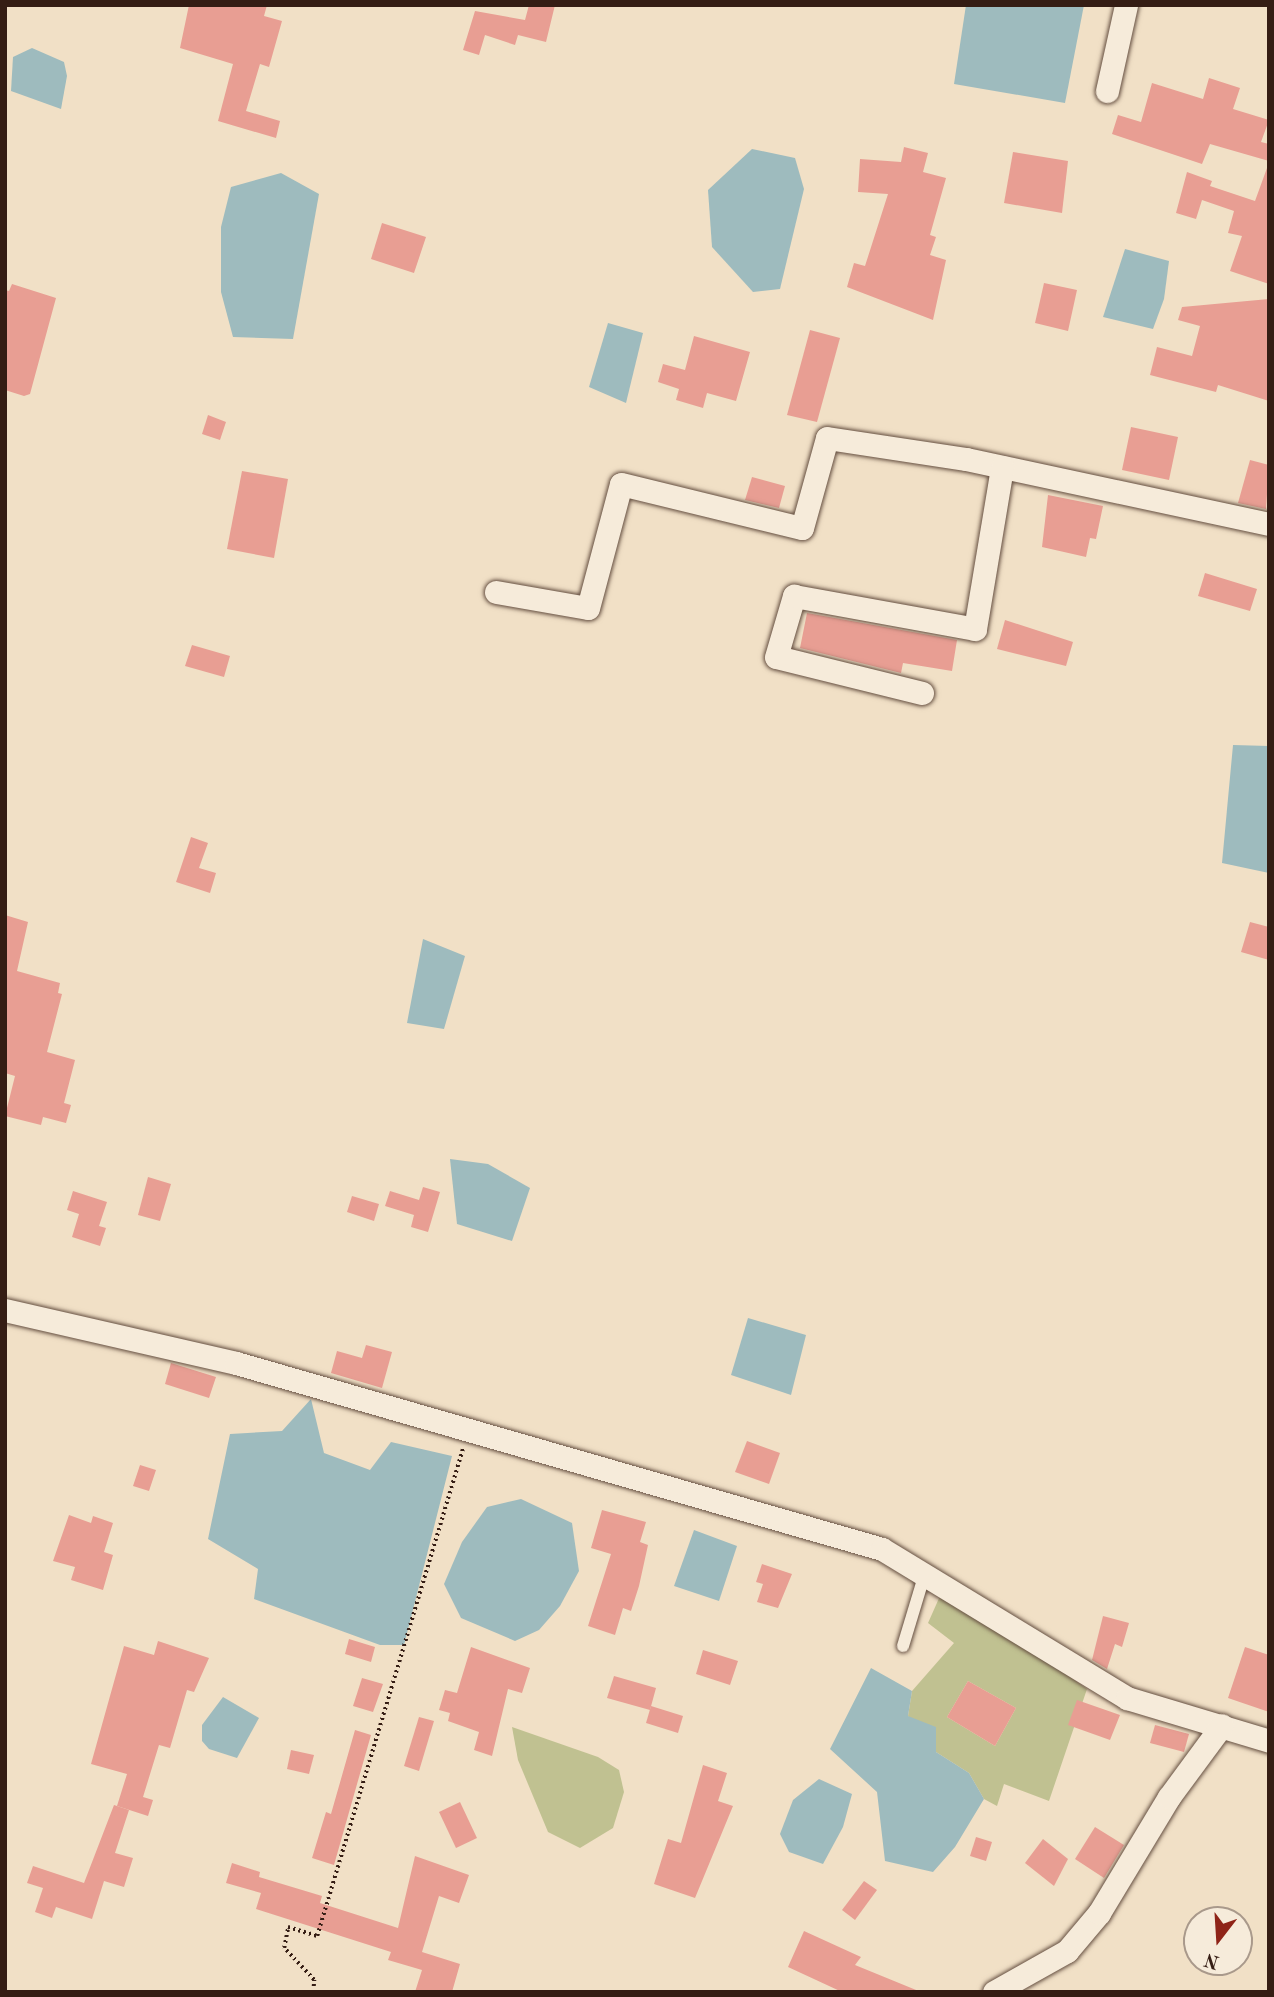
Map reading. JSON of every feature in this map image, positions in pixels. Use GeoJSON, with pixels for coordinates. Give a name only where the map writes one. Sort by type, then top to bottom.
{"type":"FeatureCollection","features":[{"type":"Feature","properties":{"kind":"street"},"geometry":{"type":"LineString","coordinates":[[1107,91],[1126,5]]}},
{"type":"Feature","properties":{"kind":"street"},"geometry":{"type":"LineString","coordinates":[[496,592],[589,608],[621,484],[802,528],[827,438],[1002,467],[1269,524]]}},
{"type":"Feature","properties":{"kind":"street"},"geometry":{"type":"LineString","coordinates":[[922,693],[776,657],[794,596],[975,629],[1002,467]]}},
{"type":"Feature","properties":{"kind":"street"},"geometry":{"type":"LineString","coordinates":[[5,1310],[236,1363],[882,1549],[926,1572],[1096,1682],[1158,1710],[1222,1725],[1269,1741]]}},
{"type":"Feature","properties":{"kind":"street"},"geometry":{"type":"LineString","coordinates":[[994,1992],[1067,1951],[1099,1913],[1169,1797],[1222,1725]]}},
{"type":"Feature","properties":{"kind":"lane"},"geometry":{"type":"LineString","coordinates":[[903,1646],[926,1572]]}},
{"type":"Feature","properties":{"kind":"path"},"geometry":{"type":"LineString","coordinates":[[313,1992],[314,1980],[284,1948],[288,1927],[317,1936],[468,1431]]}},
{"type":"Feature","properties":{"kind":"green space"},"geometry":{"type":"Polygon","coordinates":[[[944,1587],[1087,1689],[1049,1801],[1004,1784],[997,1806],[984,1799],[969,1773],[936,1752],[908,1716],[912,1691],[954,1643],[928,1623],[944,1587]],[[968,1681],[947,1717],[995,1746],[1016,1708],[968,1681]]]}},
{"type":"Feature","properties":{"kind":"green space"},"geometry":{"type":"Polygon","coordinates":[[[512,1727],[598,1757],[619,1770],[624,1792],[613,1828],[580,1848],[548,1832],[518,1760],[512,1727]]]}},
{"type":"Feature","properties":{"kind":"water"},"geometry":{"type":"Polygon","coordinates":[[[966,5],[1084,5],[1065,103],[954,84],[966,5]]]}},
{"type":"Feature","properties":{"kind":"water"},"geometry":{"type":"Polygon","coordinates":[[[32,48],[64,62],[67,76],[61,109],[11,91],[13,57],[32,48]]]}},
{"type":"Feature","properties":{"kind":"water"},"geometry":{"type":"Polygon","coordinates":[[[752,149],[795,158],[804,189],[780,289],[753,292],[712,247],[708,190],[752,149]]]}},
{"type":"Feature","properties":{"kind":"water"},"geometry":{"type":"Polygon","coordinates":[[[281,173],[319,194],[293,339],[233,337],[221,292],[221,227],[231,187],[281,173]]]}},
{"type":"Feature","properties":{"kind":"water"},"geometry":{"type":"Polygon","coordinates":[[[1125,249],[1169,261],[1164,299],[1153,329],[1103,317],[1125,249]]]}},
{"type":"Feature","properties":{"kind":"water"},"geometry":{"type":"Polygon","coordinates":[[[608,323],[643,333],[626,403],[589,387],[608,323]]]}},
{"type":"Feature","properties":{"kind":"water"},"geometry":{"type":"Polygon","coordinates":[[[1233,745],[1269,746],[1269,873],[1222,863],[1233,745]]]}},
{"type":"Feature","properties":{"kind":"water"},"geometry":{"type":"Polygon","coordinates":[[[423,939],[465,956],[444,1029],[407,1023],[423,939]]]}},
{"type":"Feature","properties":{"kind":"water"},"geometry":{"type":"Polygon","coordinates":[[[450,1159],[488,1164],[530,1188],[512,1241],[457,1224],[450,1159]]]}},
{"type":"Feature","properties":{"kind":"water"},"geometry":{"type":"Polygon","coordinates":[[[748,1318],[806,1335],[791,1395],[731,1375],[748,1318]]]}},
{"type":"Feature","properties":{"kind":"water"},"geometry":{"type":"Polygon","coordinates":[[[311,1399],[324,1453],[370,1470],[391,1442],[452,1456],[404,1645],[380,1645],[254,1599],[258,1569],[208,1539],[230,1434],[282,1431],[311,1399]]]}},
{"type":"Feature","properties":{"kind":"water"},"geometry":{"type":"Polygon","coordinates":[[[521,1499],[572,1523],[579,1571],[560,1606],[539,1630],[515,1641],[461,1618],[444,1584],[462,1542],[487,1507],[521,1499]]]}},
{"type":"Feature","properties":{"kind":"water"},"geometry":{"type":"Polygon","coordinates":[[[694,1530],[737,1546],[719,1601],[674,1586],[694,1530]]]}},
{"type":"Feature","properties":{"kind":"water"},"geometry":{"type":"Polygon","coordinates":[[[871,1668],[912,1691],[908,1716],[936,1727],[936,1752],[969,1773],[984,1799],[955,1847],[933,1872],[885,1861],[877,1792],[830,1749],[871,1668]]]}},
{"type":"Feature","properties":{"kind":"water"},"geometry":{"type":"Polygon","coordinates":[[[223,1697],[259,1718],[237,1758],[209,1749],[202,1741],[202,1725],[223,1697]]]}},
{"type":"Feature","properties":{"kind":"water"},"geometry":{"type":"Polygon","coordinates":[[[819,1779],[852,1794],[843,1827],[823,1864],[789,1852],[780,1834],[793,1800],[819,1779]]]}},
{"type":"Feature","properties":{"kind":"building"},"geometry":{"type":"Polygon","coordinates":[[[189,5],[267,5],[264,16],[282,21],[269,67],[260,64],[246,111],[280,121],[276,138],[218,121],[233,64],[180,48],[189,5]]]}},
{"type":"Feature","properties":{"kind":"building"},"geometry":{"type":"Polygon","coordinates":[[[529,5],[555,5],[546,42],[518,35],[515,45],[485,35],[479,55],[463,50],[475,11],[525,20],[529,5]]]}},
{"type":"Feature","properties":{"kind":"building"},"geometry":{"type":"Polygon","coordinates":[[[1209,78],[1240,88],[1233,109],[1269,120],[1261,142],[1269,144],[1269,161],[1210,144],[1202,164],[1112,134],[1118,115],[1141,122],[1152,83],[1203,99],[1209,78]]]}},
{"type":"Feature","properties":{"kind":"building"},"geometry":{"type":"Polygon","coordinates":[[[904,147],[928,153],[923,172],[946,178],[930,235],[936,237],[930,255],[946,260],[933,320],[847,287],[854,263],[865,266],[888,194],[858,192],[860,159],[901,162],[904,147]]]}},
{"type":"Feature","properties":{"kind":"building"},"geometry":{"type":"Polygon","coordinates":[[[1013,152],[1068,161],[1062,213],[1004,203],[1013,152]]]}},
{"type":"Feature","properties":{"kind":"building"},"geometry":{"type":"Polygon","coordinates":[[[1267,168],[1269,284],[1230,271],[1242,236],[1228,233],[1234,211],[1202,200],[1196,219],[1176,213],[1187,172],[1212,181],[1210,186],[1255,201],[1267,168]]]}},
{"type":"Feature","properties":{"kind":"building"},"geometry":{"type":"Polygon","coordinates":[[[382,223],[426,237],[414,273],[371,259],[382,223]]]}},
{"type":"Feature","properties":{"kind":"building"},"geometry":{"type":"Polygon","coordinates":[[[1044,283],[1077,290],[1068,331],[1035,323],[1044,283]]]}},
{"type":"Feature","properties":{"kind":"building"},"geometry":{"type":"Polygon","coordinates":[[[12,284],[56,298],[30,394],[24,396],[5,390],[5,290],[9,291],[12,284]]]}},
{"type":"Feature","properties":{"kind":"building"},"geometry":{"type":"Polygon","coordinates":[[[1269,299],[1269,401],[1218,385],[1216,392],[1150,375],[1157,347],[1192,356],[1200,326],[1178,320],[1182,307],[1269,299]]]}},
{"type":"Feature","properties":{"kind":"building"},"geometry":{"type":"Polygon","coordinates":[[[810,330],[840,338],[817,422],[787,415],[810,330]]]}},
{"type":"Feature","properties":{"kind":"building"},"geometry":{"type":"Polygon","coordinates":[[[694,336],[750,352],[736,401],[707,393],[703,408],[676,400],[679,389],[658,382],[663,364],[685,370],[694,336]]]}},
{"type":"Feature","properties":{"kind":"building"},"geometry":{"type":"Polygon","coordinates":[[[208,415],[226,422],[220,440],[202,434],[208,415]]]}},
{"type":"Feature","properties":{"kind":"building"},"geometry":{"type":"Polygon","coordinates":[[[1131,427],[1178,437],[1169,480],[1122,470],[1131,427]]]}},
{"type":"Feature","properties":{"kind":"building"},"geometry":{"type":"Polygon","coordinates":[[[1250,460],[1269,465],[1266,509],[1238,503],[1250,460]]]}},
{"type":"Feature","properties":{"kind":"building"},"geometry":{"type":"Polygon","coordinates":[[[242,471],[288,479],[274,558],[227,549],[242,471]]]}},
{"type":"Feature","properties":{"kind":"building"},"geometry":{"type":"Polygon","coordinates":[[[752,477],[785,486],[779,508],[745,500],[752,477]]]}},
{"type":"Feature","properties":{"kind":"building"},"geometry":{"type":"Polygon","coordinates":[[[1048,495],[1103,506],[1096,539],[1090,538],[1086,557],[1042,547],[1048,495]]]}},
{"type":"Feature","properties":{"kind":"building"},"geometry":{"type":"Polygon","coordinates":[[[1205,573],[1257,589],[1250,611],[1198,596],[1205,573]]]}},
{"type":"Feature","properties":{"kind":"building"},"geometry":{"type":"Polygon","coordinates":[[[807,613],[957,640],[952,671],[903,663],[901,673],[800,648],[807,613]]]}},
{"type":"Feature","properties":{"kind":"building"},"geometry":{"type":"Polygon","coordinates":[[[1005,620],[1073,642],[1066,666],[997,649],[1005,620]]]}},
{"type":"Feature","properties":{"kind":"building"},"geometry":{"type":"Polygon","coordinates":[[[192,645],[230,656],[224,677],[185,666],[192,645]]]}},
{"type":"Feature","properties":{"kind":"building"},"geometry":{"type":"Polygon","coordinates":[[[191,837],[208,843],[199,868],[216,873],[210,893],[176,882],[191,837]]]}},
{"type":"Feature","properties":{"kind":"building"},"geometry":{"type":"Polygon","coordinates":[[[5,915],[28,922],[17,971],[60,983],[58,993],[62,994],[47,1052],[75,1060],[64,1103],[71,1105],[66,1123],[43,1117],[41,1125],[5,1116],[15,1076],[5,1073],[5,915]]]}},
{"type":"Feature","properties":{"kind":"building"},"geometry":{"type":"Polygon","coordinates":[[[1250,922],[1269,927],[1269,960],[1241,952],[1250,922]]]}},
{"type":"Feature","properties":{"kind":"building"},"geometry":{"type":"Polygon","coordinates":[[[148,1177],[171,1184],[160,1221],[138,1215],[148,1177]]]}},
{"type":"Feature","properties":{"kind":"building"},"geometry":{"type":"Polygon","coordinates":[[[423,1187],[440,1192],[428,1232],[411,1227],[414,1215],[385,1206],[390,1191],[419,1200],[423,1187]]]}},
{"type":"Feature","properties":{"kind":"building"},"geometry":{"type":"Polygon","coordinates":[[[73,1191],[107,1202],[99,1226],[106,1228],[100,1246],[72,1237],[79,1214],[67,1210],[73,1191]]]}},
{"type":"Feature","properties":{"kind":"building"},"geometry":{"type":"Polygon","coordinates":[[[352,1196],[379,1204],[374,1221],[347,1212],[352,1196]]]}},
{"type":"Feature","properties":{"kind":"building"},"geometry":{"type":"Polygon","coordinates":[[[366,1345],[392,1352],[382,1388],[331,1373],[337,1351],[362,1358],[366,1345]]]}},
{"type":"Feature","properties":{"kind":"building"},"geometry":{"type":"Polygon","coordinates":[[[171,1363],[216,1377],[209,1398],[165,1384],[171,1363]]]}},
{"type":"Feature","properties":{"kind":"building"},"geometry":{"type":"Polygon","coordinates":[[[747,1441],[780,1453],[769,1484],[735,1472],[747,1441]]]}},
{"type":"Feature","properties":{"kind":"building"},"geometry":{"type":"Polygon","coordinates":[[[140,1465],[156,1470],[149,1491],[133,1486],[140,1465]]]}},
{"type":"Feature","properties":{"kind":"building"},"geometry":{"type":"Polygon","coordinates":[[[602,1510],[646,1522],[640,1542],[648,1545],[639,1586],[631,1611],[623,1608],[615,1635],[588,1626],[611,1554],[591,1548],[602,1510]]]}},
{"type":"Feature","properties":{"kind":"building"},"geometry":{"type":"Polygon","coordinates":[[[69,1515],[91,1523],[93,1516],[113,1523],[104,1552],[113,1555],[103,1590],[71,1580],[75,1567],[53,1561],[69,1515]]]}},
{"type":"Feature","properties":{"kind":"building"},"geometry":{"type":"Polygon","coordinates":[[[762,1564],[792,1574],[778,1608],[757,1602],[763,1584],[756,1582],[762,1564]]]}},
{"type":"Feature","properties":{"kind":"building"},"geometry":{"type":"Polygon","coordinates":[[[1103,1616],[1129,1623],[1122,1647],[1115,1644],[1107,1669],[1092,1660],[1103,1616]]]}},
{"type":"Feature","properties":{"kind":"building"},"geometry":{"type":"Polygon","coordinates":[[[349,1639],[375,1647],[371,1662],[345,1654],[349,1639]]]}},
{"type":"Feature","properties":{"kind":"building"},"geometry":{"type":"Polygon","coordinates":[[[158,1641],[209,1658],[194,1692],[187,1690],[170,1748],[159,1745],[143,1797],[153,1800],[148,1816],[117,1806],[127,1774],[91,1764],[124,1646],[154,1655],[158,1641]]]}},
{"type":"Feature","properties":{"kind":"building"},"geometry":{"type":"Polygon","coordinates":[[[471,1647],[530,1668],[522,1693],[508,1689],[492,1756],[474,1750],[479,1732],[448,1721],[450,1713],[439,1710],[445,1690],[457,1693],[471,1647]]]}},
{"type":"Feature","properties":{"kind":"building"},"geometry":{"type":"Polygon","coordinates":[[[1245,1647],[1269,1655],[1269,1712],[1228,1698],[1245,1647]]]}},
{"type":"Feature","properties":{"kind":"building"},"geometry":{"type":"Polygon","coordinates":[[[703,1650],[738,1661],[730,1685],[696,1674],[703,1650]]]}},
{"type":"Feature","properties":{"kind":"building"},"geometry":{"type":"Polygon","coordinates":[[[614,1676],[656,1688],[650,1710],[607,1698],[614,1676]]]}},
{"type":"Feature","properties":{"kind":"building"},"geometry":{"type":"Polygon","coordinates":[[[362,1678],[383,1684],[373,1712],[353,1706],[362,1678]]]}},
{"type":"Feature","properties":{"kind":"building"},"geometry":{"type":"Polygon","coordinates":[[[968,1681],[1016,1708],[995,1746],[947,1717],[968,1681]]]}},
{"type":"Feature","properties":{"kind":"building"},"geometry":{"type":"Polygon","coordinates":[[[1077,1700],[1120,1715],[1110,1740],[1068,1725],[1077,1700]]]}},
{"type":"Feature","properties":{"kind":"building"},"geometry":{"type":"Polygon","coordinates":[[[651,1706],[683,1716],[678,1733],[646,1723],[651,1706]]]}},
{"type":"Feature","properties":{"kind":"building"},"geometry":{"type":"Polygon","coordinates":[[[419,1717],[434,1721],[419,1771],[404,1766],[419,1717]]]}},
{"type":"Feature","properties":{"kind":"building"},"geometry":{"type":"Polygon","coordinates":[[[1155,1725],[1189,1734],[1184,1752],[1150,1743],[1155,1725]]]}},
{"type":"Feature","properties":{"kind":"building"},"geometry":{"type":"Polygon","coordinates":[[[355,1730],[371,1735],[334,1865],[312,1858],[326,1812],[331,1814],[355,1730]]]}},
{"type":"Feature","properties":{"kind":"building"},"geometry":{"type":"Polygon","coordinates":[[[291,1750],[314,1755],[309,1774],[287,1769],[291,1750]]]}},
{"type":"Feature","properties":{"kind":"building"},"geometry":{"type":"Polygon","coordinates":[[[703,1765],[727,1773],[718,1801],[733,1806],[695,1898],[654,1884],[668,1839],[681,1843],[703,1765]]]}},
{"type":"Feature","properties":{"kind":"building"},"geometry":{"type":"Polygon","coordinates":[[[460,1802],[477,1838],[456,1848],[439,1812],[460,1802]]]}},
{"type":"Feature","properties":{"kind":"building"},"geometry":{"type":"Polygon","coordinates":[[[114,1805],[129,1810],[115,1853],[133,1858],[124,1887],[104,1881],[92,1919],[56,1907],[52,1918],[35,1912],[43,1888],[27,1883],[33,1866],[84,1883],[114,1805]]]}},
{"type":"Feature","properties":{"kind":"building"},"geometry":{"type":"Polygon","coordinates":[[[1095,1827],[1124,1845],[1104,1878],[1075,1859],[1095,1827]]]}},
{"type":"Feature","properties":{"kind":"building"},"geometry":{"type":"Polygon","coordinates":[[[976,1837],[992,1842],[986,1861],[970,1856],[976,1837]]]}},
{"type":"Feature","properties":{"kind":"building"},"geometry":{"type":"Polygon","coordinates":[[[1043,1839],[1068,1859],[1054,1886],[1025,1863],[1043,1839]]]}},
{"type":"Feature","properties":{"kind":"building"},"geometry":{"type":"Polygon","coordinates":[[[415,1856],[469,1875],[459,1903],[439,1896],[422,1952],[460,1964],[452,1992],[415,1992],[422,1970],[388,1960],[391,1952],[256,1909],[261,1893],[226,1883],[232,1863],[260,1872],[259,1877],[322,1896],[320,1903],[398,1928],[415,1856]]]}},
{"type":"Feature","properties":{"kind":"building"},"geometry":{"type":"Polygon","coordinates":[[[864,1881],[877,1890],[855,1920],[842,1910],[864,1881]]]}},
{"type":"Feature","properties":{"kind":"building"},"geometry":{"type":"Polygon","coordinates":[[[804,1931],[861,1957],[855,1965],[921,1992],[842,1992],[788,1967],[804,1931]]]}}]}
